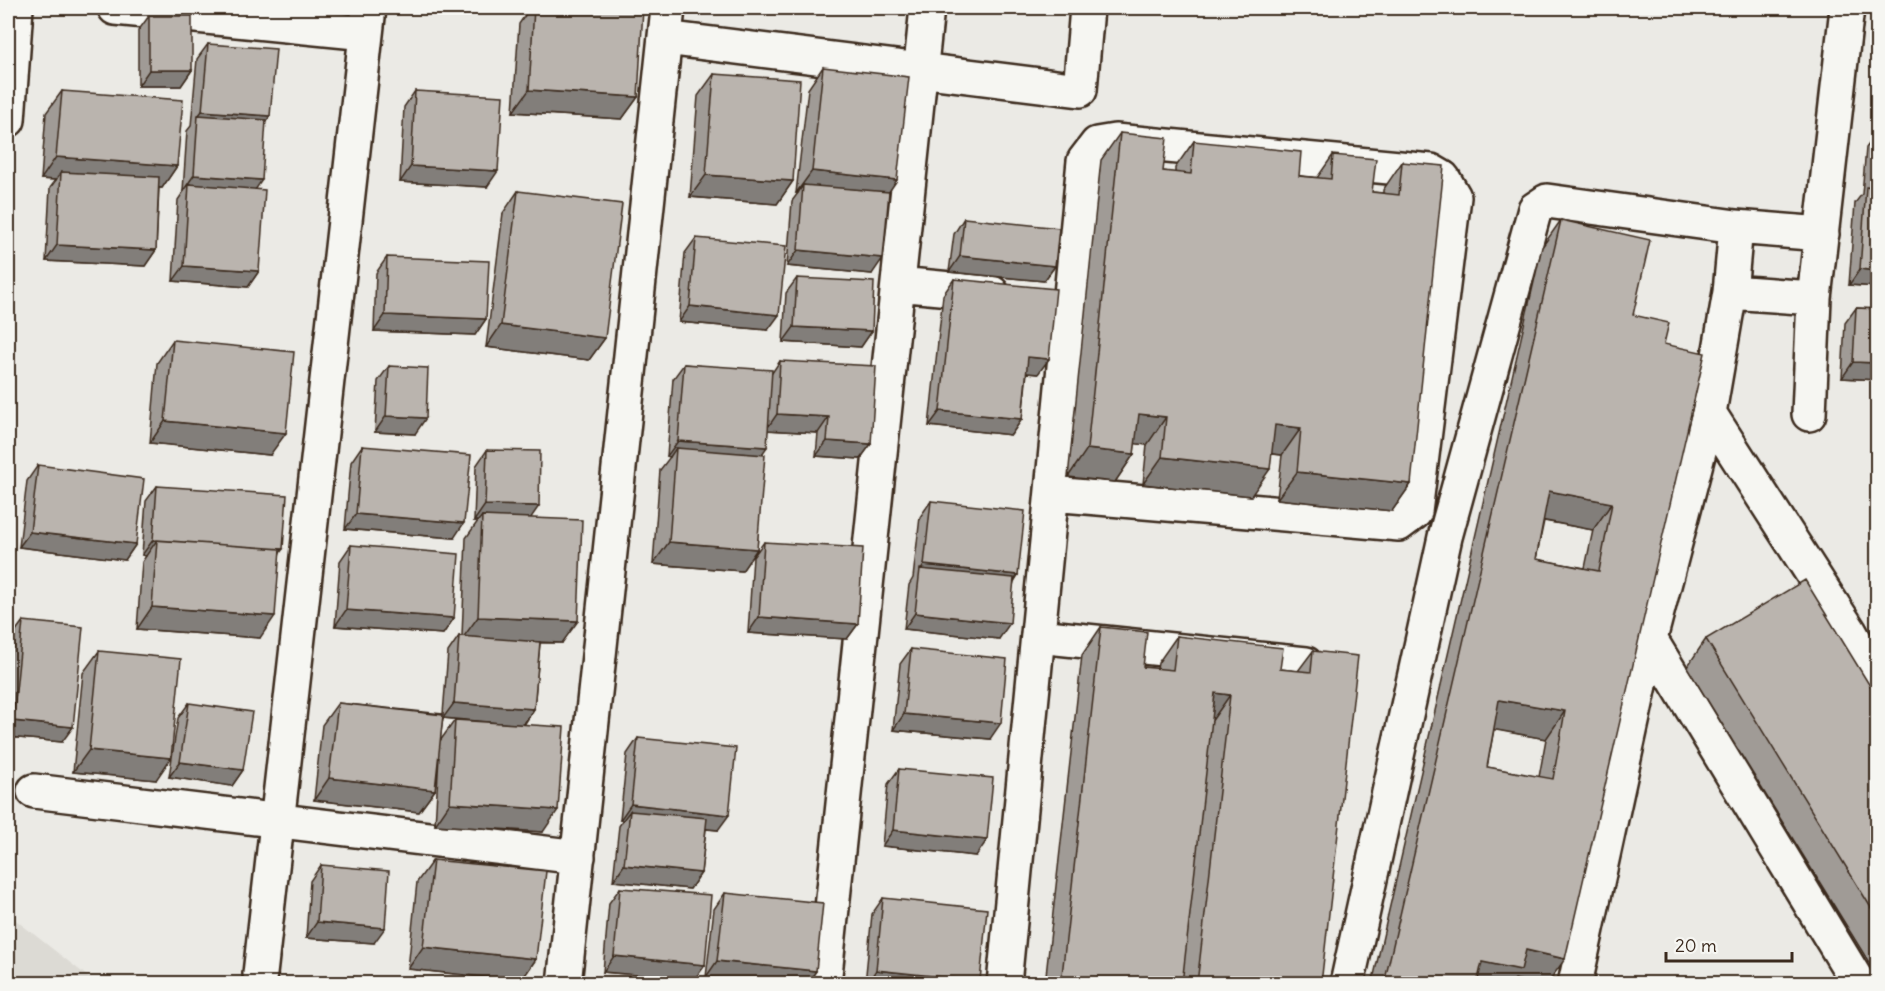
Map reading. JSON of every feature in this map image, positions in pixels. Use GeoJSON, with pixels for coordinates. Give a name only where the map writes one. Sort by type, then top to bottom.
{"type":"FeatureCollection","features":[{"type":"Feature","properties":{"kind":"street"},"geometry":{"type":"LineString","coordinates":[[8,120],[16,8]]}},
{"type":"Feature","properties":{"kind":"street"},"geometry":{"type":"LineString","coordinates":[[115,8],[368,20],[260,974]]}},
{"type":"Feature","properties":{"kind":"street"},"geometry":{"type":"LineString","coordinates":[[824,984],[927,8]]}},
{"type":"Feature","properties":{"kind":"street"},"geometry":{"type":"LineString","coordinates":[[564,984],[666,23],[921,70],[1080,90],[1087,8]]}},
{"type":"Feature","properties":{"kind":"street"},"geometry":{"type":"LineString","coordinates":[[1809,414],[1814,298],[1847,8]]}},
{"type":"Feature","properties":{"kind":"street"},"geometry":{"type":"LineString","coordinates":[[1004,984],[1084,161],[1097,144],[1115,141],[1431,171],[1443,178],[1454,196],[1414,512],[1399,524],[1052,494]]}},
{"type":"Feature","properties":{"kind":"street"},"geometry":{"type":"LineString","coordinates":[[1347,984],[1445,537],[1535,209],[1547,201],[1736,227],[1822,234]]}},
{"type":"Feature","properties":{"kind":"street"},"geometry":{"type":"LineString","coordinates":[[1575,984],[1650,639],[1709,413],[1730,292],[1736,227]]}},
{"type":"Feature","properties":{"kind":"street"},"geometry":{"type":"LineString","coordinates":[[898,284],[1021,296]]}},
{"type":"Feature","properties":{"kind":"street"},"geometry":{"type":"LineString","coordinates":[[1730,292],[1814,298]]}},
{"type":"Feature","properties":{"kind":"street"},"geometry":{"type":"LineString","coordinates":[[1709,413],[1850,632],[1878,682]]}},
{"type":"Feature","properties":{"kind":"street"},"geometry":{"type":"LineString","coordinates":[[1038,636],[1306,664]]}},
{"type":"Feature","properties":{"kind":"street"},"geometry":{"type":"LineString","coordinates":[[1650,639],[1860,984]]}},
{"type":"Feature","properties":{"kind":"street"},"geometry":{"type":"LineString","coordinates":[[34,791],[578,857]]}},
{"type":"Feature","properties":{"kind":"shaded area"},"geometry":{"type":"Polygon","coordinates":[[[8,914],[96,983],[8,983],[8,914]]]}},
{"type":"Feature","properties":{"kind":"building"},"geometry":{"type":"Polygon","coordinates":[[[534,8],[643,8],[638,97],[529,90],[534,8]]]}},
{"type":"Feature","properties":{"kind":"building"},"geometry":{"type":"Polygon","coordinates":[[[149,16],[192,16],[192,70],[149,70],[149,16]]]}},
{"type":"Feature","properties":{"kind":"building"},"geometry":{"type":"Polygon","coordinates":[[[208,44],[276,49],[270,116],[202,111],[208,44]]]}},
{"type":"Feature","properties":{"kind":"building"},"geometry":{"type":"Polygon","coordinates":[[[823,67],[909,77],[897,180],[812,171],[823,67]]]}},
{"type":"Feature","properties":{"kind":"building"},"geometry":{"type":"Polygon","coordinates":[[[714,74],[800,80],[793,181],[706,175],[714,74]]]}},
{"type":"Feature","properties":{"kind":"building"},"geometry":{"type":"Polygon","coordinates":[[[62,91],[183,100],[177,166],[56,157],[62,91]]]}},
{"type":"Feature","properties":{"kind":"building"},"geometry":{"type":"Polygon","coordinates":[[[415,91],[503,96],[498,171],[411,166],[415,91]]]}},
{"type":"Feature","properties":{"kind":"building"},"geometry":{"type":"Polygon","coordinates":[[[198,115],[266,120],[262,180],[194,175],[198,115]]]}},
{"type":"Feature","properties":{"kind":"building"},"geometry":{"type":"Polygon","coordinates":[[[1120,133],[1167,138],[1163,171],[1191,174],[1194,141],[1301,152],[1299,176],[1331,179],[1333,155],[1376,159],[1372,192],[1399,195],[1402,162],[1444,166],[1411,484],[1297,472],[1301,428],[1275,425],[1270,469],[1162,457],[1166,417],[1139,414],[1134,454],[1087,449],[1120,133]]]}},
{"type":"Feature","properties":{"kind":"building"},"geometry":{"type":"Polygon","coordinates":[[[1877,133],[1878,182],[1872,182],[1877,133]]]}},
{"type":"Feature","properties":{"kind":"building"},"geometry":{"type":"Polygon","coordinates":[[[61,172],[159,177],[156,250],[57,245],[61,172]]]}},
{"type":"Feature","properties":{"kind":"building"},"geometry":{"type":"Polygon","coordinates":[[[189,184],[265,190],[259,271],[184,266],[189,184]]]}},
{"type":"Feature","properties":{"kind":"building"},"geometry":{"type":"Polygon","coordinates":[[[803,185],[889,192],[883,258],[798,250],[803,185]]]}},
{"type":"Feature","properties":{"kind":"building"},"geometry":{"type":"Polygon","coordinates":[[[1866,187],[1878,188],[1878,271],[1860,269],[1866,187]]]}},
{"type":"Feature","properties":{"kind":"building"},"geometry":{"type":"Polygon","coordinates":[[[518,191],[622,204],[605,338],[501,325],[518,191]]]}},
{"type":"Feature","properties":{"kind":"building"},"geometry":{"type":"Polygon","coordinates":[[[964,218],[1059,228],[1055,266],[960,256],[964,218]]]}},
{"type":"Feature","properties":{"kind":"building"},"geometry":{"type":"Polygon","coordinates":[[[1561,220],[1650,240],[1633,315],[1669,323],[1664,344],[1705,353],[1565,959],[1526,950],[1521,970],[1482,962],[1477,984],[1384,984],[1561,220]],[[1549,491],[1536,559],[1599,571],[1612,503],[1549,491]],[[1499,700],[1487,767],[1553,779],[1565,711],[1499,700]]]}},
{"type":"Feature","properties":{"kind":"building"},"geometry":{"type":"Polygon","coordinates":[[[696,238],[786,246],[779,315],[690,306],[696,238]]]}},
{"type":"Feature","properties":{"kind":"building"},"geometry":{"type":"Polygon","coordinates":[[[387,257],[489,261],[486,319],[385,315],[387,257]]]}},
{"type":"Feature","properties":{"kind":"building"},"geometry":{"type":"Polygon","coordinates":[[[797,278],[874,282],[872,331],[794,327],[797,278]]]}},
{"type":"Feature","properties":{"kind":"building"},"geometry":{"type":"Polygon","coordinates":[[[954,279],[1056,289],[1049,359],[1028,357],[1022,419],[940,411],[954,279]]]}},
{"type":"Feature","properties":{"kind":"building"},"geometry":{"type":"Polygon","coordinates":[[[1856,308],[1878,309],[1878,363],[1853,362],[1856,308]]]}},
{"type":"Feature","properties":{"kind":"building"},"geometry":{"type":"Polygon","coordinates":[[[173,340],[294,352],[286,433],[165,421],[173,340]]]}},
{"type":"Feature","properties":{"kind":"building"},"geometry":{"type":"Polygon","coordinates":[[[780,361],[876,366],[871,444],[827,441],[829,417],[777,414],[780,361]]]}},
{"type":"Feature","properties":{"kind":"building"},"geometry":{"type":"Polygon","coordinates":[[[684,364],[772,370],[767,447],[678,441],[684,364]]]}},
{"type":"Feature","properties":{"kind":"building"},"geometry":{"type":"Polygon","coordinates":[[[389,366],[428,368],[426,418],[386,416],[389,366]]]}},
{"type":"Feature","properties":{"kind":"building"},"geometry":{"type":"Polygon","coordinates":[[[362,446],[471,455],[464,523],[356,514],[362,446]]]}},
{"type":"Feature","properties":{"kind":"building"},"geometry":{"type":"Polygon","coordinates":[[[676,448],[765,455],[757,549],[669,542],[676,448]]]}},
{"type":"Feature","properties":{"kind":"building"},"geometry":{"type":"Polygon","coordinates":[[[487,450],[540,451],[539,506],[485,505],[487,450]]]}},
{"type":"Feature","properties":{"kind":"building"},"geometry":{"type":"Polygon","coordinates":[[[38,465],[144,479],[136,544],[30,532],[38,465]]]}},
{"type":"Feature","properties":{"kind":"building"},"geometry":{"type":"Polygon","coordinates":[[[157,486],[287,495],[283,549],[153,540],[157,486]]]}},
{"type":"Feature","properties":{"kind":"building"},"geometry":{"type":"Polygon","coordinates":[[[931,501],[1025,511],[1018,575],[924,565],[931,501]]]}},
{"type":"Feature","properties":{"kind":"building"},"geometry":{"type":"Polygon","coordinates":[[[482,516],[582,520],[578,621],[478,617],[482,516]]]}},
{"type":"Feature","properties":{"kind":"building"},"geometry":{"type":"Polygon","coordinates":[[[157,540],[280,549],[275,616],[152,607],[157,540]]]}},
{"type":"Feature","properties":{"kind":"building"},"geometry":{"type":"Polygon","coordinates":[[[764,542],[863,548],[858,624],[759,617],[764,542]]]}},
{"type":"Feature","properties":{"kind":"building"},"geometry":{"type":"Polygon","coordinates":[[[351,545],[459,554],[454,618],[346,610],[351,545]]]}},
{"type":"Feature","properties":{"kind":"building"},"geometry":{"type":"Polygon","coordinates":[[[920,569],[1014,578],[1010,623],[915,613],[920,569]]]}},
{"type":"Feature","properties":{"kind":"building"},"geometry":{"type":"Polygon","coordinates":[[[1805,580],[1878,699],[1878,919],[1706,639],[1805,580]]]}},
{"type":"Feature","properties":{"kind":"building"},"geometry":{"type":"Polygon","coordinates":[[[23,621],[83,627],[73,727],[13,721],[23,621]]]}},
{"type":"Feature","properties":{"kind":"building"},"geometry":{"type":"Polygon","coordinates":[[[1101,627],[1147,632],[1143,667],[1173,670],[1177,636],[1283,648],[1280,669],[1311,672],[1313,651],[1358,656],[1321,984],[1197,984],[1230,695],[1215,693],[1182,984],[1061,984],[1101,627]]]}},
{"type":"Feature","properties":{"kind":"building"},"geometry":{"type":"Polygon","coordinates":[[[459,636],[540,642],[534,709],[454,703],[459,636]]]}},
{"type":"Feature","properties":{"kind":"building"},"geometry":{"type":"Polygon","coordinates":[[[911,649],[1007,659],[1001,723],[904,714],[911,649]]]}},
{"type":"Feature","properties":{"kind":"building"},"geometry":{"type":"Polygon","coordinates":[[[99,651],[181,659],[171,758],[89,750],[99,651]]]}},
{"type":"Feature","properties":{"kind":"building"},"geometry":{"type":"Polygon","coordinates":[[[189,703],[252,712],[243,770],[180,762],[189,703]]]}},
{"type":"Feature","properties":{"kind":"building"},"geometry":{"type":"Polygon","coordinates":[[[338,703],[443,715],[435,790],[329,778],[338,703]]]}},
{"type":"Feature","properties":{"kind":"building"},"geometry":{"type":"Polygon","coordinates":[[[455,720],[564,727],[558,810],[450,803],[455,720]]]}},
{"type":"Feature","properties":{"kind":"building"},"geometry":{"type":"Polygon","coordinates":[[[638,738],[736,748],[729,815],[631,804],[638,738]]]}},
{"type":"Feature","properties":{"kind":"building"},"geometry":{"type":"Polygon","coordinates":[[[899,769],[993,778],[987,840],[893,830],[899,769]]]}},
{"type":"Feature","properties":{"kind":"building"},"geometry":{"type":"Polygon","coordinates":[[[630,811],[707,818],[701,873],[624,865],[630,811]]]}},
{"type":"Feature","properties":{"kind":"building"},"geometry":{"type":"Polygon","coordinates":[[[433,860],[546,871],[536,959],[423,947],[433,860]]]}},
{"type":"Feature","properties":{"kind":"building"},"geometry":{"type":"Polygon","coordinates":[[[321,865],[389,871],[385,928],[317,922],[321,865]]]}},
{"type":"Feature","properties":{"kind":"building"},"geometry":{"type":"Polygon","coordinates":[[[620,888],[711,895],[705,965],[614,956],[620,888]]]}},
{"type":"Feature","properties":{"kind":"building"},"geometry":{"type":"Polygon","coordinates":[[[725,893],[823,903],[816,971],[717,961],[725,893]]]}},
{"type":"Feature","properties":{"kind":"building"},"geometry":{"type":"Polygon","coordinates":[[[883,898],[987,909],[980,981],[876,970],[883,898]]]}}]}
